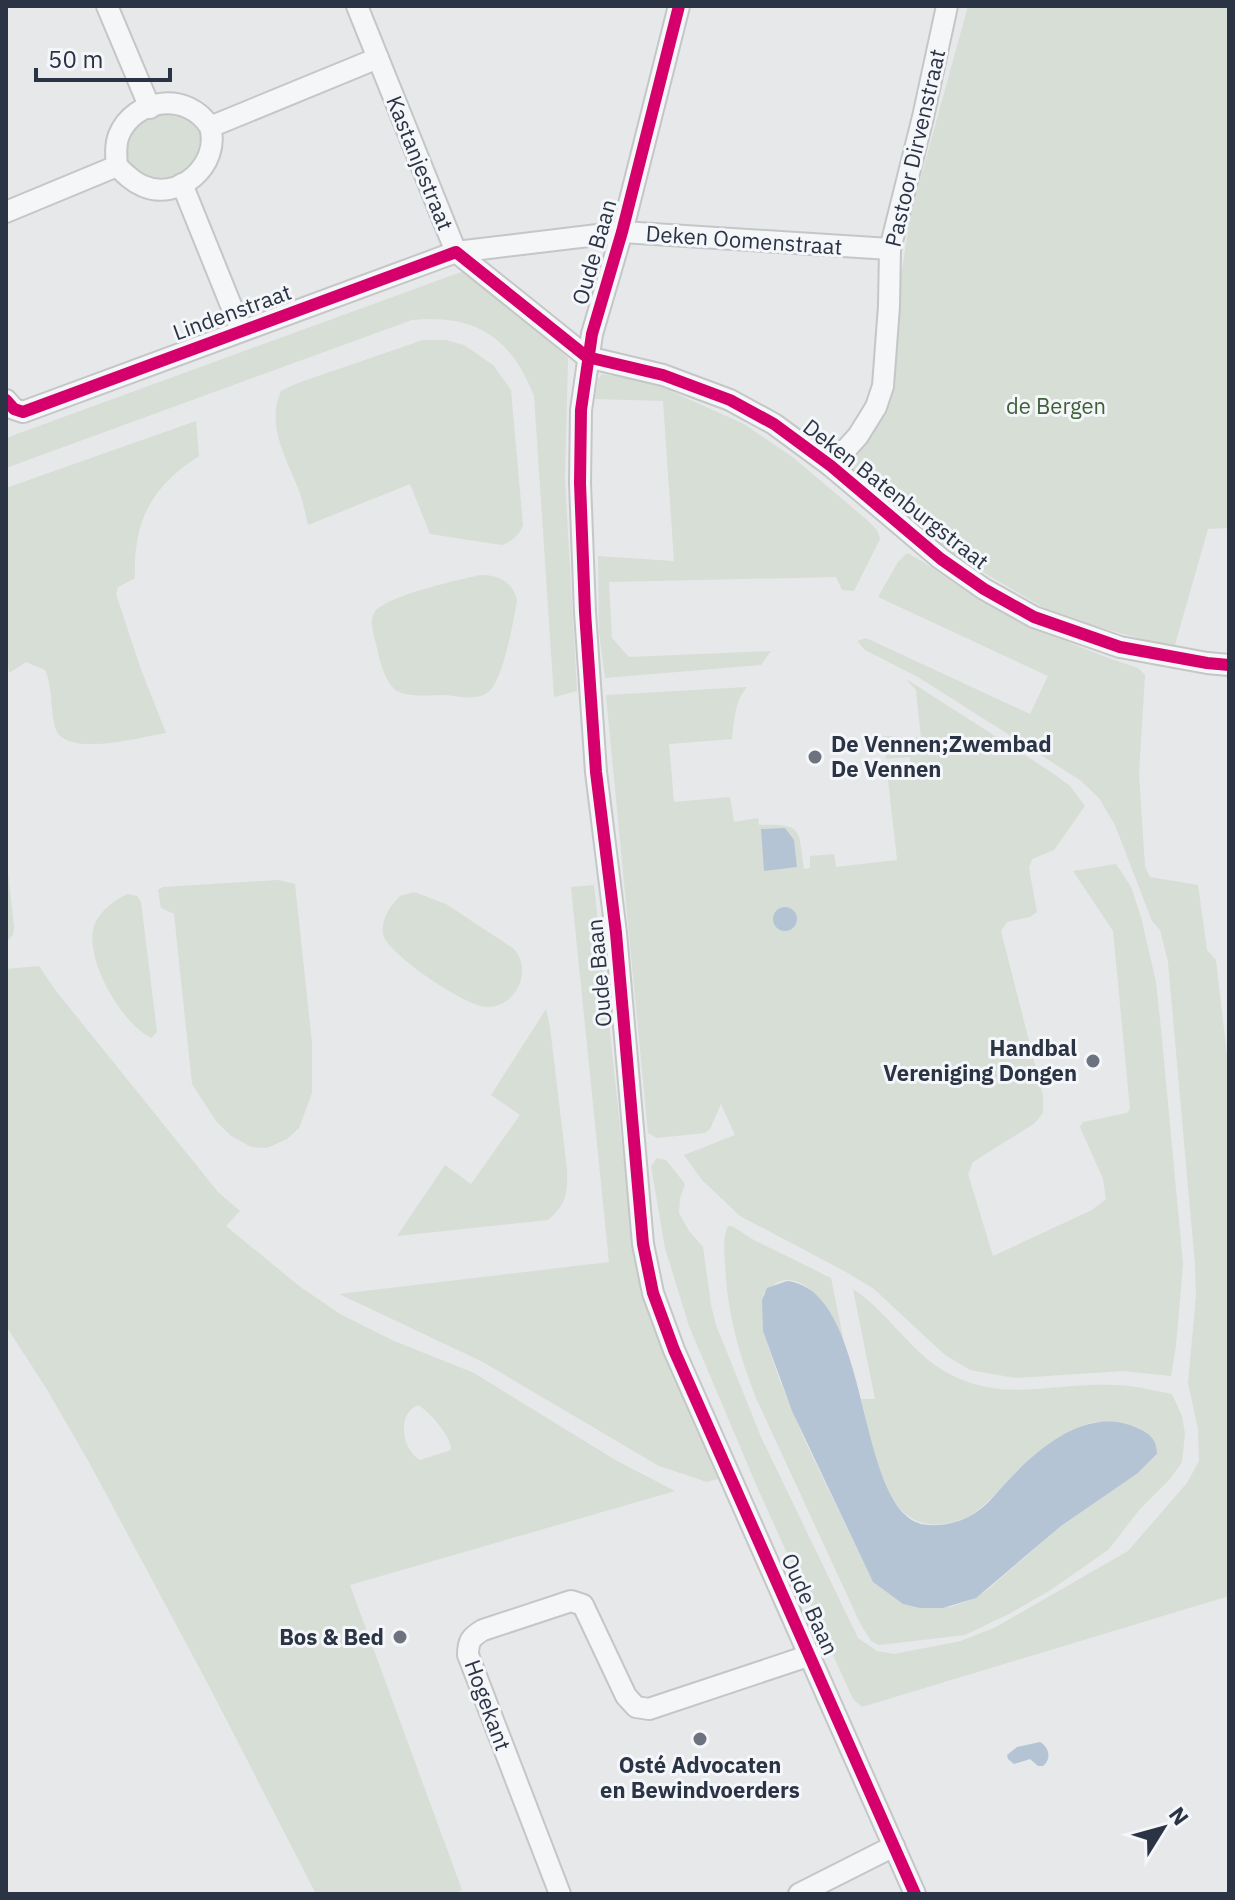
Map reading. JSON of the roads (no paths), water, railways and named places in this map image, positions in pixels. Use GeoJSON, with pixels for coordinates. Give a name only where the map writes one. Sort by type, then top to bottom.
{"type":"FeatureCollection","features":[{"type":"Feature","properties":{"kind":"street"},"geometry":{"type":"LineString","coordinates":[[107,6],[150,108]]}},
{"type":"Feature","properties":{"kind":"street","name":"Kastanjestraat"},"geometry":{"type":"LineString","coordinates":[[357,6],[456,252],[587,357]]}},
{"type":"Feature","properties":{"kind":"street","name":"Oude Baan"},"geometry":{"type":"LineString","coordinates":[[679,6],[622,232],[592,334],[581,410],[580,483],[585,612],[596,772],[616,933],[643,1244],[661,1317],[915,1894]]}},
{"type":"Feature","properties":{"kind":"street","name":"Pastoor Dirvenstraat"},"geometry":{"type":"LineString","coordinates":[[831,466],[858,436],[876,407],[883,386],[890,249],[947,6]]}},
{"type":"Feature","properties":{"kind":"street"},"geometry":{"type":"LineString","coordinates":[[210,127],[378,58]]}},
{"type":"Feature","properties":{"kind":"street"},"geometry":{"type":"LineString","coordinates":[[168,102],[187,105],[210,127],[213,138],[210,158],[198,174],[182,184],[160,189],[145,187],[117,166],[119,135],[130,119],[150,108],[168,102]]}},
{"type":"Feature","properties":{"kind":"street"},"geometry":{"type":"LineString","coordinates":[[6,212],[117,166]]}},
{"type":"Feature","properties":{"kind":"street"},"geometry":{"type":"LineString","coordinates":[[182,184],[241,330]]}},
{"type":"Feature","properties":{"kind":"street","name":"Deken Oomenstraat"},"geometry":{"type":"LineString","coordinates":[[456,252],[622,232],[890,249]]}},
{"type":"Feature","properties":{"kind":"street","name":"Lindenstraat"},"geometry":{"type":"LineString","coordinates":[[14,406],[241,330],[456,252]]}},
{"type":"Feature","properties":{"kind":"street","name":"Deken Batenburgstraat"},"geometry":{"type":"LineString","coordinates":[[587,357],[663,375],[730,400],[774,424],[831,466],[941,559],[984,589],[1034,617],[1120,647],[1229,665]]}},
{"type":"Feature","properties":{"kind":"street","name":"Hogekant"},"geometry":{"type":"LineString","coordinates":[[560,1894],[468,1655],[468,1643],[474,1636],[483,1630],[571,1601],[583,1605],[626,1696],[636,1707],[649,1709],[811,1655]]}},
{"type":"Feature","properties":{"kind":"street"},"geometry":{"type":"LineString","coordinates":[[799,1894],[894,1846]]}},
{"type":"Feature","properties":{"kind":"water"},"geometry":{"type":"Polygon","coordinates":[[[785,828],[794,840],[797,867],[764,871],[761,829],[785,828]]]}},
{"type":"Feature","properties":{"kind":"water"},"geometry":{"type":"Polygon","coordinates":[[[785,907],[794,910],[797,919],[794,928],[785,931],[776,928],[773,919],[776,910],[785,907]]]}},
{"type":"Feature","properties":{"kind":"water"},"geometry":{"type":"Polygon","coordinates":[[[787,1281],[815,1294],[836,1322],[851,1361],[887,1486],[904,1513],[928,1525],[953,1523],[975,1513],[1032,1457],[1064,1434],[1082,1426],[1118,1422],[1137,1428],[1152,1438],[1157,1454],[1138,1473],[1061,1526],[976,1598],[943,1608],[903,1604],[873,1582],[792,1411],[763,1331],[762,1300],[767,1288],[787,1281]]]}},
{"type":"Feature","properties":{"kind":"water"},"geometry":{"type":"Polygon","coordinates":[[[1040,1742],[1048,1753],[1048,1760],[1043,1766],[1030,1759],[1014,1764],[1008,1759],[1007,1755],[1017,1747],[1040,1742]]]}},
{"type":"Feature","properties":{"kind":"place","name":"De Vennen;Zwembad De Vennen"},"geometry":{"type":"Point","coordinates":[815,757]}},
{"type":"Feature","properties":{"kind":"place","name":"Handbal Vereniging Dongen"},"geometry":{"type":"Point","coordinates":[1093,1061]}},
{"type":"Feature","properties":{"kind":"place","name":"Bos & Bed"},"geometry":{"type":"Point","coordinates":[400,1637]}},
{"type":"Feature","properties":{"kind":"place","name":"Osté Advocaten en Bewindvoerders"},"geometry":{"type":"Point","coordinates":[700,1739]}},
{"type":"Feature","properties":{"kind":"park label","name":"de Bergen"},"geometry":{"type":"Point","coordinates":[1056,406]}}]}
